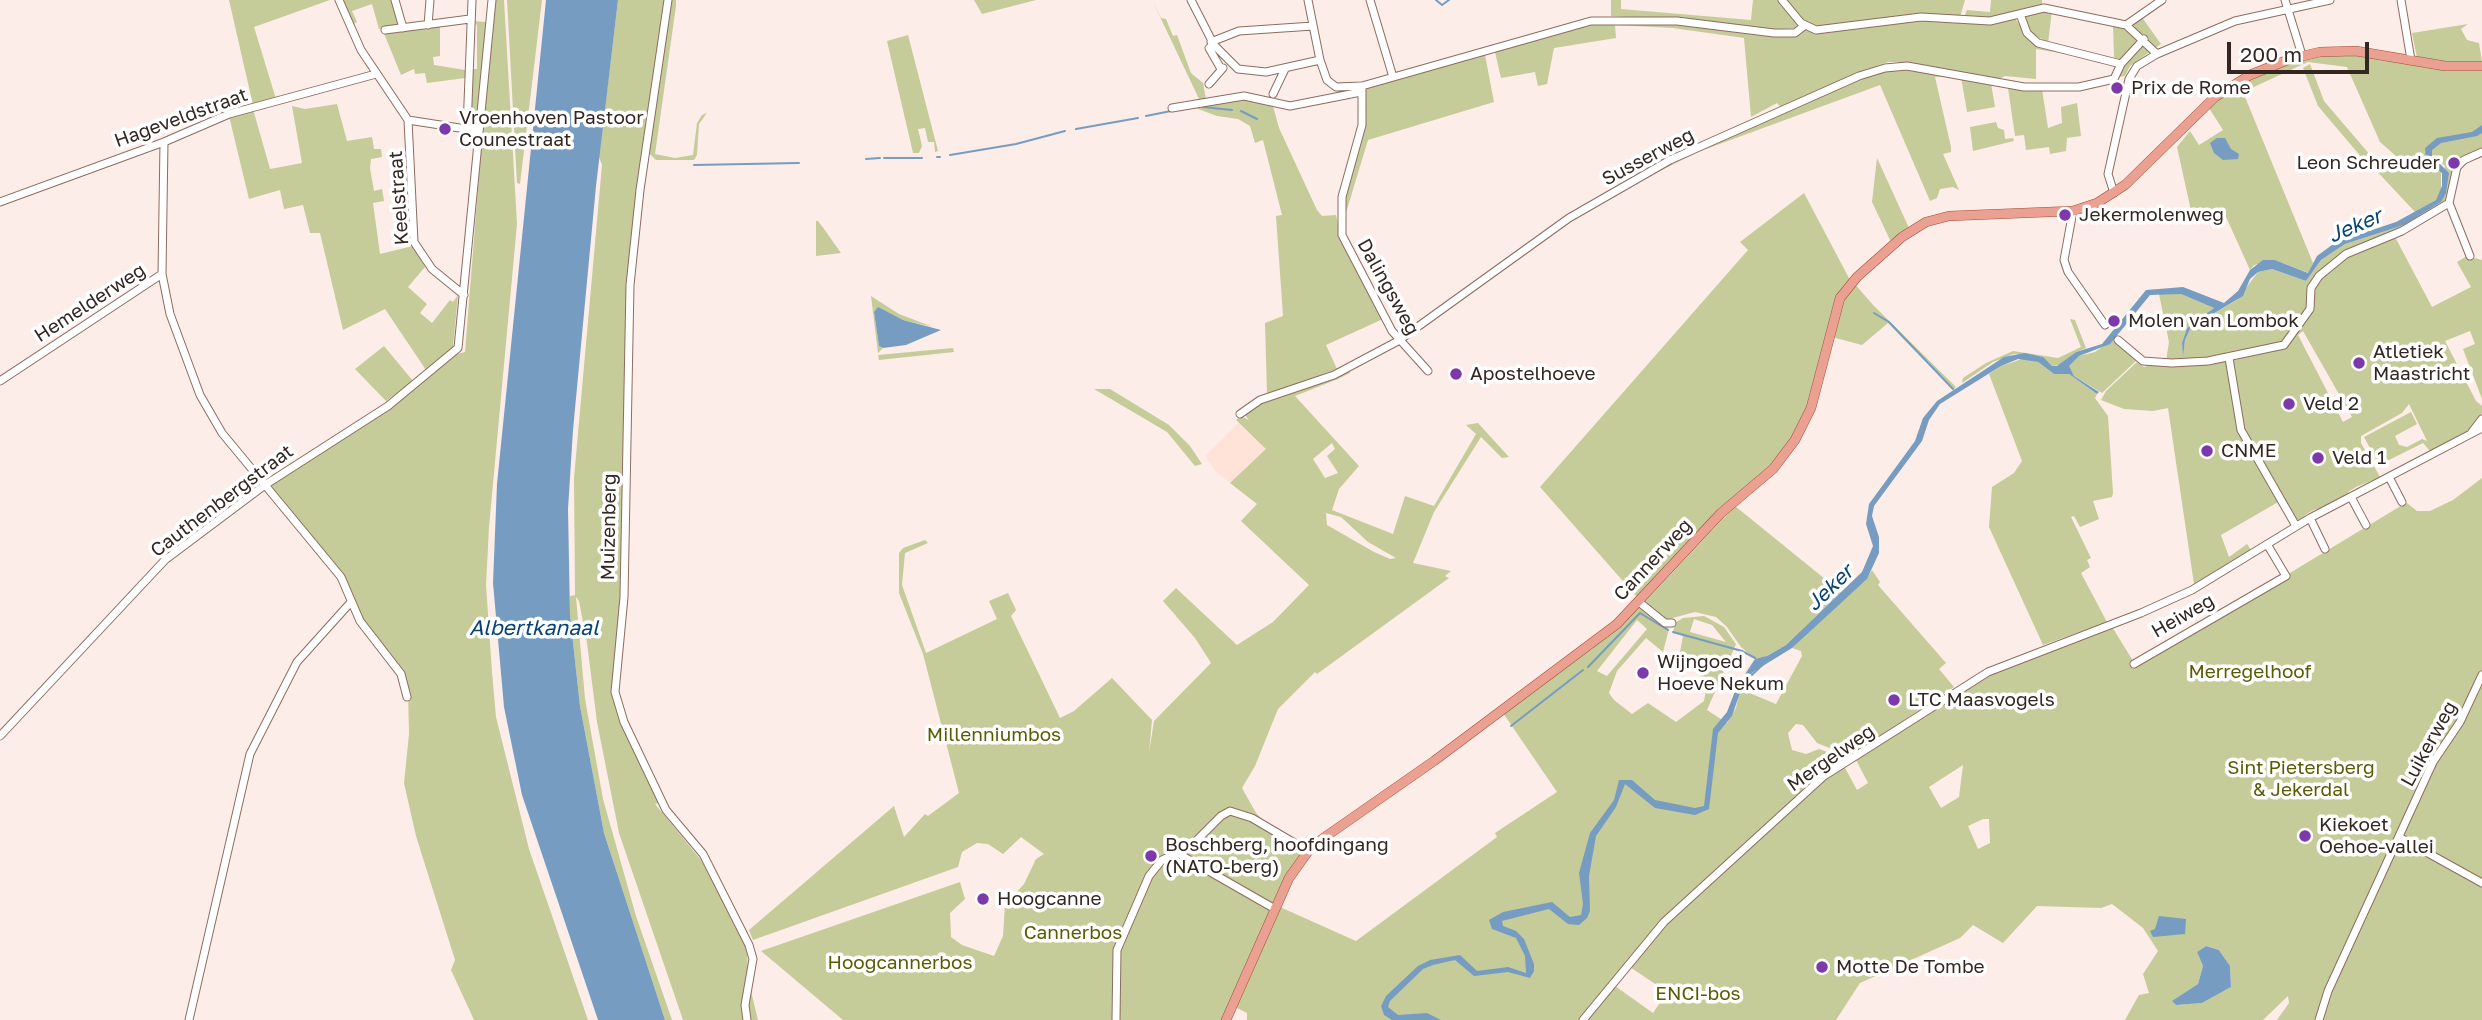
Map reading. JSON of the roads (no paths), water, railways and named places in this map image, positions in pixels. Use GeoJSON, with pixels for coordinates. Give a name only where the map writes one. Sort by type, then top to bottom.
{"type":"FeatureCollection","features":[{"type":"Feature","properties":{"kind":"main road","name":"Cannerweg"},"geometry":{"type":"LineString","coordinates":[[1226,1020],[1291,874],[1308,851],[1590,646],[1639,602],[1721,513],[1773,469],[1795,440],[1816,395],[1837,304],[1857,277],[1906,234],[1930,221],[1957,215],[2073,211],[2088,207],[2118,191],[2215,97],[2257,71],[2302,55],[2356,51],[2445,66],[2482,66]]}},
{"type":"Feature","properties":{"kind":"street"},"geometry":{"type":"LineString","coordinates":[[339,0],[353,34],[376,74],[408,120],[479,131]]}},
{"type":"Feature","properties":{"kind":"street"},"geometry":{"type":"LineString","coordinates":[[395,0],[402,28]]}},
{"type":"Feature","properties":{"kind":"street"},"geometry":{"type":"LineString","coordinates":[[428,25],[430,0]]}},
{"type":"Feature","properties":{"kind":"street"},"geometry":{"type":"LineString","coordinates":[[467,129],[471,0]]}},
{"type":"Feature","properties":{"kind":"street"},"geometry":{"type":"LineString","coordinates":[[464,295],[492,0]]}},
{"type":"Feature","properties":{"kind":"street","name":"Muizenberg"},"geometry":{"type":"LineString","coordinates":[[668,0],[650,161],[630,285],[624,597],[615,692],[624,722],[666,810],[703,854],[749,945],[753,959],[745,1005],[747,1020]]}},
{"type":"Feature","properties":{"kind":"street"},"geometry":{"type":"LineString","coordinates":[[1191,0],[1213,44],[1228,62],[1252,72],[1285,69],[1320,60]]}},
{"type":"Feature","properties":{"kind":"street"},"geometry":{"type":"LineString","coordinates":[[1308,0],[1320,60],[1327,80],[1334,87],[1362,89]]}},
{"type":"Feature","properties":{"kind":"street"},"geometry":{"type":"LineString","coordinates":[[1370,0],[1393,77]]}},
{"type":"Feature","properties":{"kind":"street"},"geometry":{"type":"LineString","coordinates":[[1782,0],[1804,26],[1822,30],[1927,16],[1986,22],[2039,9],[2057,9],[2126,25],[2157,54]]}},
{"type":"Feature","properties":{"kind":"street"},"geometry":{"type":"LineString","coordinates":[[2126,25],[2162,0]]}},
{"type":"Feature","properties":{"kind":"street"},"geometry":{"type":"LineString","coordinates":[[2118,191],[2111,166],[2130,76],[2137,66],[2157,54],[2286,4],[2330,0]]}},
{"type":"Feature","properties":{"kind":"street"},"geometry":{"type":"LineString","coordinates":[[2401,0],[2411,60]]}},
{"type":"Feature","properties":{"kind":"street"},"geometry":{"type":"LineString","coordinates":[[2286,4],[2302,55]]}},
{"type":"Feature","properties":{"kind":"street"},"geometry":{"type":"LineString","coordinates":[[2020,14],[2027,33],[2038,43],[2121,64],[2144,39]]}},
{"type":"Feature","properties":{"kind":"street"},"geometry":{"type":"LineString","coordinates":[[385,30],[470,19]]}},
{"type":"Feature","properties":{"kind":"street"},"geometry":{"type":"LineString","coordinates":[[1172,108],[1244,96],[1290,106],[1362,89],[1393,77],[1591,21],[1677,21],[1773,33],[1795,33],[1804,26]]}},
{"type":"Feature","properties":{"kind":"street"},"geometry":{"type":"LineString","coordinates":[[1221,69],[1209,48],[1239,30],[1313,26]]}},
{"type":"Feature","properties":{"kind":"street"},"geometry":{"type":"LineString","coordinates":[[1209,85],[1228,62]]}},
{"type":"Feature","properties":{"kind":"street","name":"Susserweg"},"geometry":{"type":"LineString","coordinates":[[1240,414],[1260,400],[1334,375],[1398,341],[1569,218],[1670,160],[1875,70],[1907,66],[2040,88],[2079,87],[2114,79],[2121,64]]}},
{"type":"Feature","properties":{"kind":"street"},"geometry":{"type":"LineString","coordinates":[[1273,94],[1285,69]]}},
{"type":"Feature","properties":{"kind":"street","name":"Hageveldstraat"},"geometry":{"type":"LineString","coordinates":[[0,202],[164,142],[229,114],[376,74]]}},
{"type":"Feature","properties":{"kind":"street","name":"Dalingsweg"},"geometry":{"type":"LineString","coordinates":[[1362,89],[1360,139],[1344,189],[1340,221],[1349,253],[1398,341],[1428,371]]}},
{"type":"Feature","properties":{"kind":"street","name":"Keelstraat"},"geometry":{"type":"LineString","coordinates":[[408,120],[414,242],[432,269],[464,295]]}},
{"type":"Feature","properties":{"kind":"street","name":"Hemelderweg"},"geometry":{"type":"LineString","coordinates":[[164,142],[162,274],[170,314],[208,411],[341,577],[360,621],[401,674],[407,697]]}},
{"type":"Feature","properties":{"kind":"street"},"geometry":{"type":"LineString","coordinates":[[2470,256],[2449,203],[2457,167],[2464,160],[2482,152]]}},
{"type":"Feature","properties":{"kind":"street"},"geometry":{"type":"LineString","coordinates":[[2118,340],[2144,361],[2192,363],[2229,358],[2285,344],[2311,309],[2311,288],[2319,276],[2346,254],[2405,230],[2449,203]]}},
{"type":"Feature","properties":{"kind":"street"},"geometry":{"type":"LineString","coordinates":[[2073,211],[2064,260],[2068,272],[2105,326]]}},
{"type":"Feature","properties":{"kind":"street","name":"Hemelderweg"},"geometry":{"type":"LineString","coordinates":[[0,381],[162,274]]}},
{"type":"Feature","properties":{"kind":"street","name":"Cauthenbergstraat"},"geometry":{"type":"LineString","coordinates":[[0,736],[165,561],[265,485],[387,406],[457,348],[464,295]]}},
{"type":"Feature","properties":{"kind":"street"},"geometry":{"type":"LineString","coordinates":[[2229,358],[2242,431],[2297,526]]}},
{"type":"Feature","properties":{"kind":"street"},"geometry":{"type":"LineString","coordinates":[[2471,434],[2482,419]]}},
{"type":"Feature","properties":{"kind":"street","name":"Mergelweg"},"geometry":{"type":"LineString","coordinates":[[1583,1020],[1664,922],[1824,776],[1987,672],[2183,594],[2310,518],[2482,428]]}},
{"type":"Feature","properties":{"kind":"street"},"geometry":{"type":"LineString","coordinates":[[2389,477],[2402,502]]}},
{"type":"Feature","properties":{"kind":"street"},"geometry":{"type":"LineString","coordinates":[[2351,497],[2366,525]]}},
{"type":"Feature","properties":{"kind":"street"},"geometry":{"type":"LineString","coordinates":[[2310,518],[2325,550]]}},
{"type":"Feature","properties":{"kind":"street","name":"Heiweg"},"geometry":{"type":"LineString","coordinates":[[2134,664],[2287,576],[2267,544]]}},
{"type":"Feature","properties":{"kind":"street"},"geometry":{"type":"LineString","coordinates":[[1639,602],[1665,623],[1672,623]]}},
{"type":"Feature","properties":{"kind":"street"},"geometry":{"type":"LineString","coordinates":[[189,1020],[250,754],[297,662],[351,603]]}},
{"type":"Feature","properties":{"kind":"street","name":"Luikerweg"},"geometry":{"type":"LineString","coordinates":[[2319,1020],[2328,991],[2433,762],[2460,722],[2482,675]]}},
{"type":"Feature","properties":{"kind":"street"},"geometry":{"type":"LineString","coordinates":[[1115,1020],[1117,950],[1152,873],[1162,860],[1178,854],[1199,840],[1221,816],[1234,811],[1308,851]]}},
{"type":"Feature","properties":{"kind":"street"},"geometry":{"type":"LineString","coordinates":[[2399,837],[2482,883]]}},
{"type":"Feature","properties":{"kind":"street"},"geometry":{"type":"LineString","coordinates":[[1178,854],[1275,909]]}},
{"type":"Feature","properties":{"kind":"water","name":"Albertkanaal"},"geometry":{"type":"Polygon","coordinates":[[[546,0],[618,0],[596,186],[573,430],[568,509],[570,615],[580,706],[604,833],[665,1020],[598,1020],[522,795],[504,707],[493,583],[497,484],[546,0]]]}},
{"type":"Feature","properties":{"kind":"water"},"geometry":{"type":"Polygon","coordinates":[[[2482,125],[2482,133],[2477,136],[2441,143],[2432,150],[2432,156],[2449,173],[2446,193],[2441,202],[2404,225],[2345,244],[2321,260],[2306,281],[2272,269],[2258,272],[2250,279],[2243,296],[2191,327],[2185,340],[2183,358],[2182,343],[2187,328],[2214,308],[2181,294],[2150,295],[2110,344],[2079,356],[2069,366],[2074,376],[2099,392],[2097,394],[2069,374],[2054,374],[2038,362],[2018,359],[2001,366],[1940,404],[1929,420],[1922,441],[1874,506],[1872,516],[1879,537],[1879,553],[1867,579],[1792,648],[1753,672],[1743,684],[1732,716],[1718,733],[1709,809],[1695,815],[1655,808],[1625,784],[1616,807],[1596,836],[1589,876],[1590,911],[1587,918],[1579,925],[1568,924],[1549,909],[1502,921],[1503,926],[1516,931],[1524,939],[1534,964],[1530,978],[1508,972],[1474,976],[1455,960],[1433,965],[1423,969],[1390,1001],[1388,1007],[1398,1015],[1427,1013],[1441,1020],[1392,1020],[1384,1015],[1381,1006],[1386,996],[1418,966],[1430,960],[1460,955],[1477,971],[1508,967],[1526,973],[1525,956],[1516,938],[1492,929],[1489,920],[1503,912],[1552,902],[1570,917],[1581,915],[1583,904],[1579,873],[1590,833],[1614,800],[1619,780],[1632,780],[1655,800],[1695,808],[1704,806],[1713,729],[1727,712],[1737,686],[1755,659],[1767,656],[1786,645],[1862,572],[1873,546],[1866,524],[1869,504],[1915,441],[1923,418],[1937,401],[2004,357],[2025,353],[2043,357],[2052,366],[2057,366],[2076,352],[2102,344],[2146,290],[2183,287],[2224,303],[2238,291],[2250,270],[2263,260],[2275,260],[2308,273],[2317,256],[2336,242],[2396,222],[2436,200],[2442,186],[2442,173],[2426,160],[2425,148],[2437,138],[2472,132],[2482,125]]]}},
{"type":"Feature","properties":{"kind":"water"},"geometry":{"type":"Polygon","coordinates":[[[2217,138],[2225,138],[2231,149],[2239,154],[2238,159],[2223,160],[2214,153],[2210,143],[2217,138]]]}},
{"type":"Feature","properties":{"kind":"water"},"geometry":{"type":"Polygon","coordinates":[[[878,307],[903,320],[941,330],[906,345],[883,348],[879,346],[874,312],[878,307]]]}},
{"type":"Feature","properties":{"kind":"water"},"geometry":{"type":"Polygon","coordinates":[[[2159,916],[2186,919],[2185,934],[2153,937],[2150,931],[2155,929],[2159,916]]]}},
{"type":"Feature","properties":{"kind":"water"},"geometry":{"type":"Polygon","coordinates":[[[2206,946],[2219,950],[2230,966],[2231,987],[2202,1003],[2176,1005],[2172,1001],[2198,984],[2203,966],[2197,952],[2206,946]]]}},
{"type":"Feature","properties":{"kind":"waterway"},"geometry":{"type":"LineString","coordinates":[[1436,0],[1442,5],[1449,0]]}},
{"type":"Feature","properties":{"kind":"waterway"},"geometry":{"type":"LineString","coordinates":[[1203,107],[1232,110]]}},
{"type":"Feature","properties":{"kind":"waterway"},"geometry":{"type":"LineString","coordinates":[[1146,116],[1171,111]]}},
{"type":"Feature","properties":{"kind":"waterway"},"geometry":{"type":"LineString","coordinates":[[1241,111],[1257,119]]}},
{"type":"Feature","properties":{"kind":"waterway"},"geometry":{"type":"LineString","coordinates":[[1076,129],[1138,118]]}},
{"type":"Feature","properties":{"kind":"waterway"},"geometry":{"type":"LineString","coordinates":[[950,155],[1016,144],[1065,131]]}},
{"type":"Feature","properties":{"kind":"waterway"},"geometry":{"type":"LineString","coordinates":[[866,159],[880,158]]}},
{"type":"Feature","properties":{"kind":"waterway"},"geometry":{"type":"LineString","coordinates":[[884,158],[922,158]]}},
{"type":"Feature","properties":{"kind":"waterway"},"geometry":{"type":"LineString","coordinates":[[694,165],[799,163]]}},
{"type":"Feature","properties":{"kind":"waterway"},"geometry":{"type":"LineString","coordinates":[[1874,313],[1889,322],[1953,389]]}},
{"type":"Feature","properties":{"kind":"waterway"},"geometry":{"type":"LineString","coordinates":[[1588,667],[1640,613],[1668,630]]}},
{"type":"Feature","properties":{"kind":"waterway"},"geometry":{"type":"LineString","coordinates":[[1673,632],[1742,651],[1755,658]]}},
{"type":"Feature","properties":{"kind":"waterway","name":"Jeker"},"geometry":{"type":"LineString","coordinates":[[1742,684],[1769,659]]}},
{"type":"Feature","properties":{"kind":"waterway"},"geometry":{"type":"LineString","coordinates":[[1511,726],[1583,670]]}},
{"type":"Feature","properties":{"kind":"place","name":"Prix de Rome"},"geometry":{"type":"Point","coordinates":[2117,88]}},
{"type":"Feature","properties":{"kind":"place","name":"Vroenhoven Pastoor Counestraat"},"geometry":{"type":"Point","coordinates":[445,129]}},
{"type":"Feature","properties":{"kind":"place","name":"Leon Schreuder"},"geometry":{"type":"Point","coordinates":[2454,163]}},
{"type":"Feature","properties":{"kind":"place","name":"Jekermolenweg"},"geometry":{"type":"Point","coordinates":[2065,215]}},
{"type":"Feature","properties":{"kind":"place","name":"Molen van Lombok"},"geometry":{"type":"Point","coordinates":[2114,321]}},
{"type":"Feature","properties":{"kind":"place","name":"Atletiek Maastricht"},"geometry":{"type":"Point","coordinates":[2359,363]}},
{"type":"Feature","properties":{"kind":"place","name":"Apostelhoeve"},"geometry":{"type":"Point","coordinates":[1456,374]}},
{"type":"Feature","properties":{"kind":"place","name":"Veld 2"},"geometry":{"type":"Point","coordinates":[2289,404]}},
{"type":"Feature","properties":{"kind":"place","name":"CNME"},"geometry":{"type":"Point","coordinates":[2207,451]}},
{"type":"Feature","properties":{"kind":"place","name":"Veld 1"},"geometry":{"type":"Point","coordinates":[2318,458]}},
{"type":"Feature","properties":{"kind":"place","name":"Wijngoed Hoeve Nekum"},"geometry":{"type":"Point","coordinates":[1643,673]}},
{"type":"Feature","properties":{"kind":"place","name":"LTC Maasvogels"},"geometry":{"type":"Point","coordinates":[1894,700]}},
{"type":"Feature","properties":{"kind":"place","name":"Kiekoet Oehoe-vallei"},"geometry":{"type":"Point","coordinates":[2305,836]}},
{"type":"Feature","properties":{"kind":"place","name":"Boschberg, hoofdingang (NATO-berg)"},"geometry":{"type":"Point","coordinates":[1151,856]}},
{"type":"Feature","properties":{"kind":"place","name":"Hoogcanne"},"geometry":{"type":"Point","coordinates":[983,899]}},
{"type":"Feature","properties":{"kind":"place","name":"Motte De Tombe"},"geometry":{"type":"Point","coordinates":[1822,967]}},
{"type":"Feature","properties":{"kind":"park label","name":"Merregelhoof"},"geometry":{"type":"Point","coordinates":[2250,672]}},
{"type":"Feature","properties":{"kind":"park label","name":"Millenniumbos"},"geometry":{"type":"Point","coordinates":[994,735]}},
{"type":"Feature","properties":{"kind":"park label","name":"Sint Pietersberg & Jekerdal"},"geometry":{"type":"Point","coordinates":[2301,779]}},
{"type":"Feature","properties":{"kind":"park label","name":"Cannerbos"},"geometry":{"type":"Point","coordinates":[1073,933]}},
{"type":"Feature","properties":{"kind":"park label","name":"Hoogcannerbos"},"geometry":{"type":"Point","coordinates":[900,963]}},
{"type":"Feature","properties":{"kind":"park label","name":"ENCI-bos"},"geometry":{"type":"Point","coordinates":[1698,994]}}]}
